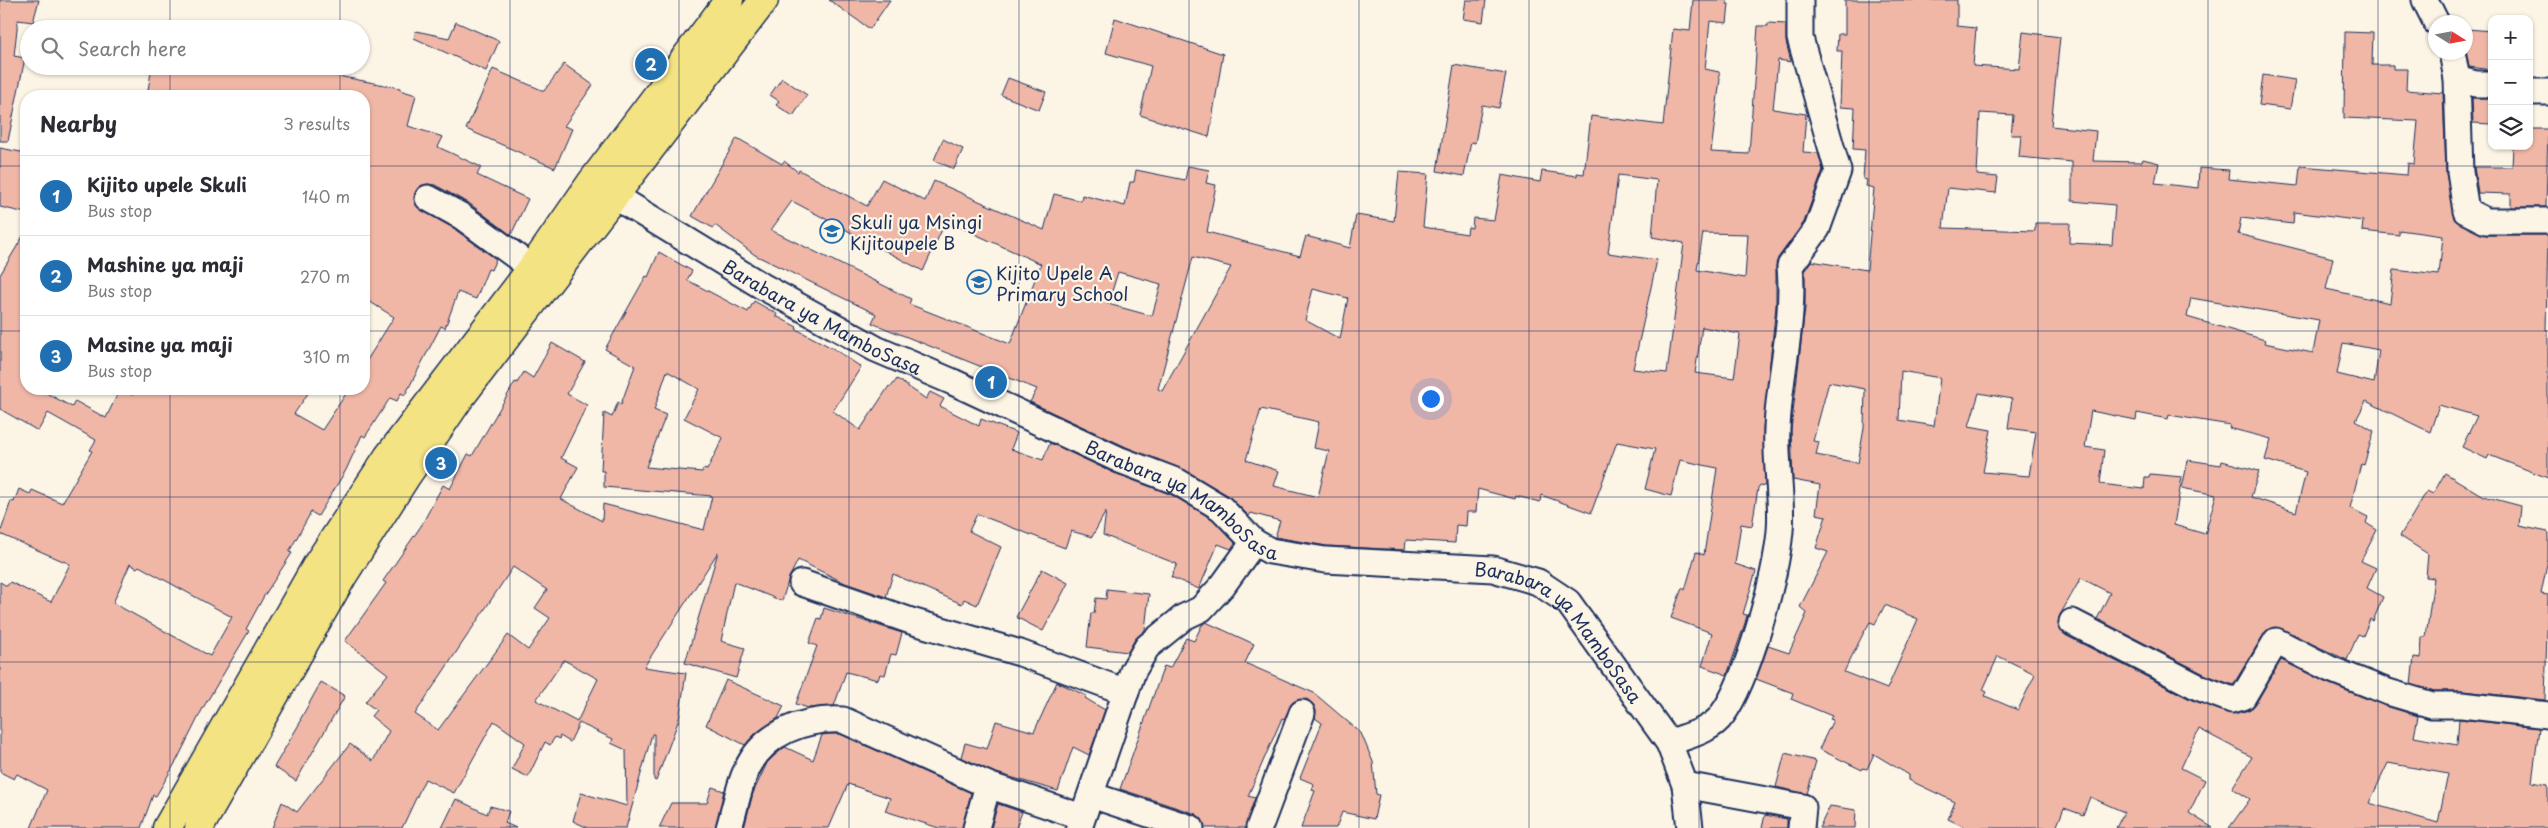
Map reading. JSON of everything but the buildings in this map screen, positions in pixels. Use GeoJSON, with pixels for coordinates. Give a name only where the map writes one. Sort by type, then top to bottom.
{"type":"FeatureCollection","features":[{"type":"Feature","properties":{"kind":"main road"},"geometry":{"type":"LineString","coordinates":[[199,828],[342,577],[407,475],[729,0]]}},
{"type":"Feature","properties":{"kind":"main road"},"geometry":{"type":"LineString","coordinates":[[167,828],[318,563],[388,458],[532,268],[764,0]]}},
{"type":"Feature","properties":{"kind":"street"},"geometry":{"type":"LineString","coordinates":[[1669,743],[1708,728],[1722,716],[1739,681],[1763,613],[1780,531],[1777,429],[1792,291],[1790,266],[1817,229],[1838,171],[1800,38],[1800,0]]}},
{"type":"Feature","properties":{"kind":"street"},"geometry":{"type":"LineString","coordinates":[[2425,0],[2432,15]]}},
{"type":"Feature","properties":{"kind":"street"},"geometry":{"type":"LineString","coordinates":[[2453,60],[2457,79],[2460,172],[2466,211],[2486,221],[2548,221]]}},
{"type":"Feature","properties":{"kind":"street"},"geometry":{"type":"LineString","coordinates":[[2457,79],[2476,84],[2488,84]]}},
{"type":"Feature","properties":{"kind":"street"},"geometry":{"type":"LineString","coordinates":[[2533,92],[2548,92]]}},
{"type":"Feature","properties":{"kind":"street","name":"Barabara ya MamboSasa"},"geometry":{"type":"LineString","coordinates":[[602,189],[762,286],[876,349],[954,382],[1120,460],[1178,482],[1220,508],[1254,542],[1270,551],[1295,557],[1382,565],[1493,569],[1538,582],[1568,602],[1669,743],[1685,785],[1690,828]]}},
{"type":"Feature","properties":{"kind":"street"},"geometry":{"type":"LineString","coordinates":[[428,198],[461,216],[532,268]]}},
{"type":"Feature","properties":{"kind":"street"},"geometry":{"type":"LineString","coordinates":[[1084,813],[1133,671],[1147,647],[1184,617],[1201,609],[1223,585],[1254,542]]}},
{"type":"Feature","properties":{"kind":"street"},"geometry":{"type":"LineString","coordinates":[[802,583],[910,621],[1020,653],[1126,692]]}},
{"type":"Feature","properties":{"kind":"street"},"geometry":{"type":"LineString","coordinates":[[2072,622],[2189,682],[2232,700],[2243,697],[2276,641],[2330,669],[2388,692],[2432,705],[2462,704],[2548,715]]}},
{"type":"Feature","properties":{"kind":"street"},"geometry":{"type":"LineString","coordinates":[[1259,828],[1302,714]]}},
{"type":"Feature","properties":{"kind":"street"},"geometry":{"type":"LineString","coordinates":[[729,828],[747,768],[765,745],[779,734],[800,724],[826,719],[843,720],[988,785],[1084,813],[1190,828]]}},
{"type":"Feature","properties":{"kind":"street"},"geometry":{"type":"LineString","coordinates":[[976,828],[988,785]]}},
{"type":"Feature","properties":{"kind":"street"},"geometry":{"type":"LineString","coordinates":[[1685,785],[1804,807],[1801,828]]}},
{"type":"Feature","properties":{"kind":"place","name":"Mashine ya maji"},"geometry":{"type":"Point","coordinates":[651,64]}},
{"type":"Feature","properties":{"kind":"place","name":"Skuli ya Msingi Kijitoupele B"},"geometry":{"type":"Point","coordinates":[832,231]}},
{"type":"Feature","properties":{"kind":"place","name":"Kijito Upele A Primary School"},"geometry":{"type":"Point","coordinates":[979,282]}},
{"type":"Feature","properties":{"kind":"place","name":"Kijito upele Skuli"},"geometry":{"type":"Point","coordinates":[991,382]}},
{"type":"Feature","properties":{"kind":"place","name":"Masine ya maji"},"geometry":{"type":"Point","coordinates":[441,463]}}]}
